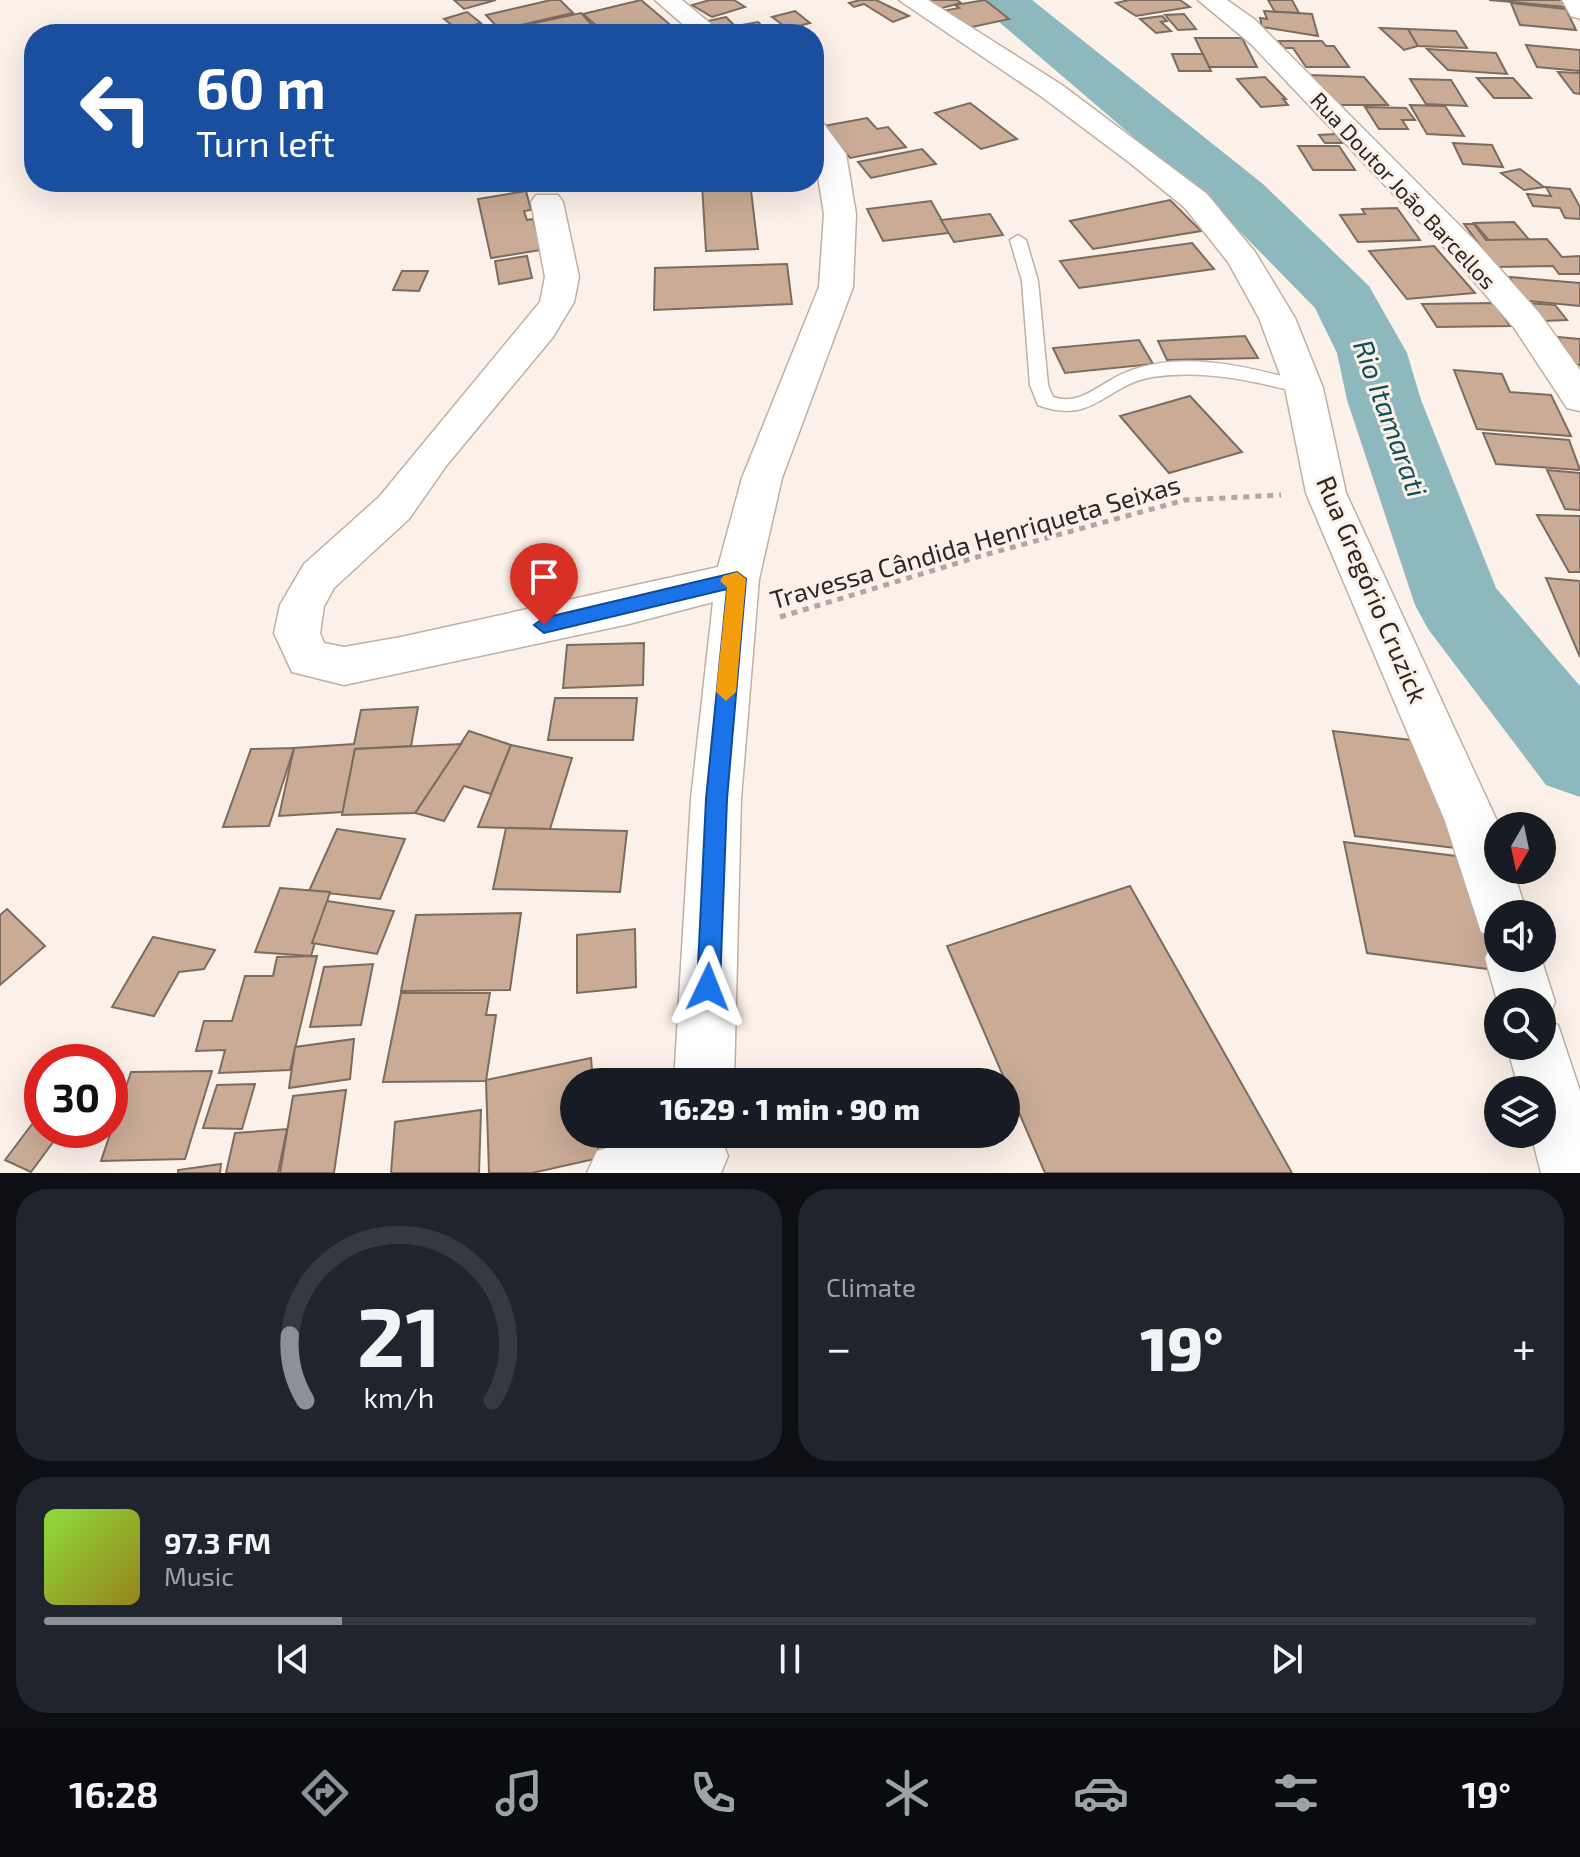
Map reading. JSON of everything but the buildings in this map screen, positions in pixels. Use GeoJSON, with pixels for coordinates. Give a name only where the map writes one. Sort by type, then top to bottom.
{"type":"FeatureCollection","features":[{"type":"Feature","properties":{"kind":"street"},"geometry":{"type":"LineString","coordinates":[[667,0],[697,24]]}},
{"type":"Feature","properties":{"kind":"street","name":"Rua Gregório Cruzick"},"geometry":{"type":"LineString","coordinates":[[911,0],[1052,91],[1196,201],[1243,259],[1277,318],[1304,388],[1326,493],[1471,821],[1496,900]]}},
{"type":"Feature","properties":{"kind":"street","name":"Rua Doutor João Barcellos"},"geometry":{"type":"LineString","coordinates":[[1210,0],[1236,15],[1266,41],[1328,113],[1448,234],[1544,346],[1580,399]]}},
{"type":"Feature","properties":{"kind":"street"},"geometry":{"type":"LineString","coordinates":[[1574,0],[1580,11]]}},
{"type":"Feature","properties":{"kind":"street"},"geometry":{"type":"LineString","coordinates":[[705,1068],[716,799],[737,579],[762,478],[836,287],[840,214],[831,154],[824,144]]}},
{"type":"Feature","properties":{"kind":"street"},"geometry":{"type":"LineString","coordinates":[[547,202],[562,277],[557,302],[526,346],[432,456],[394,508],[319,576],[302,605],[297,633],[308,659],[344,666],[401,656],[629,607],[737,579]]}},
{"type":"Feature","properties":{"kind":"street"},"geometry":{"type":"LineString","coordinates":[[1541,1060],[1573,1173]]}},
{"type":"Feature","properties":{"kind":"street"},"geometry":{"type":"LineString","coordinates":[[619,1173],[697,1154]]}},
{"type":"Feature","properties":{"kind":"lane"},"geometry":{"type":"LineString","coordinates":[[1018,240],[1030,281],[1039,385],[1045,401],[1056,407],[1080,407],[1143,373],[1183,368],[1223,370],[1304,388]]}},
{"type":"Feature","properties":{"kind":"path","name":"Travessa Cândida Henriqueta Seixas"},"geometry":{"type":"LineString","coordinates":[[732,631],[977,557],[1185,500],[1326,493]]}},
{"type":"Feature","properties":{"kind":"waterway","name":"Rio Itamarati"},"geometry":{"type":"LineString","coordinates":[[1002,0],[1241,197],[1345,300],[1372,353],[1384,400],[1459,605],[1580,755]]}},
{"type":"Feature","properties":{"kind":"slow traffic"},"geometry":{"type":"LineString","coordinates":[[726,692],[737,579],[730,581]]}},
{"type":"Feature","properties":{"kind":"route"},"geometry":{"type":"LineString","coordinates":[[544,625],[737,579],[716,799],[708,987]]}}]}
